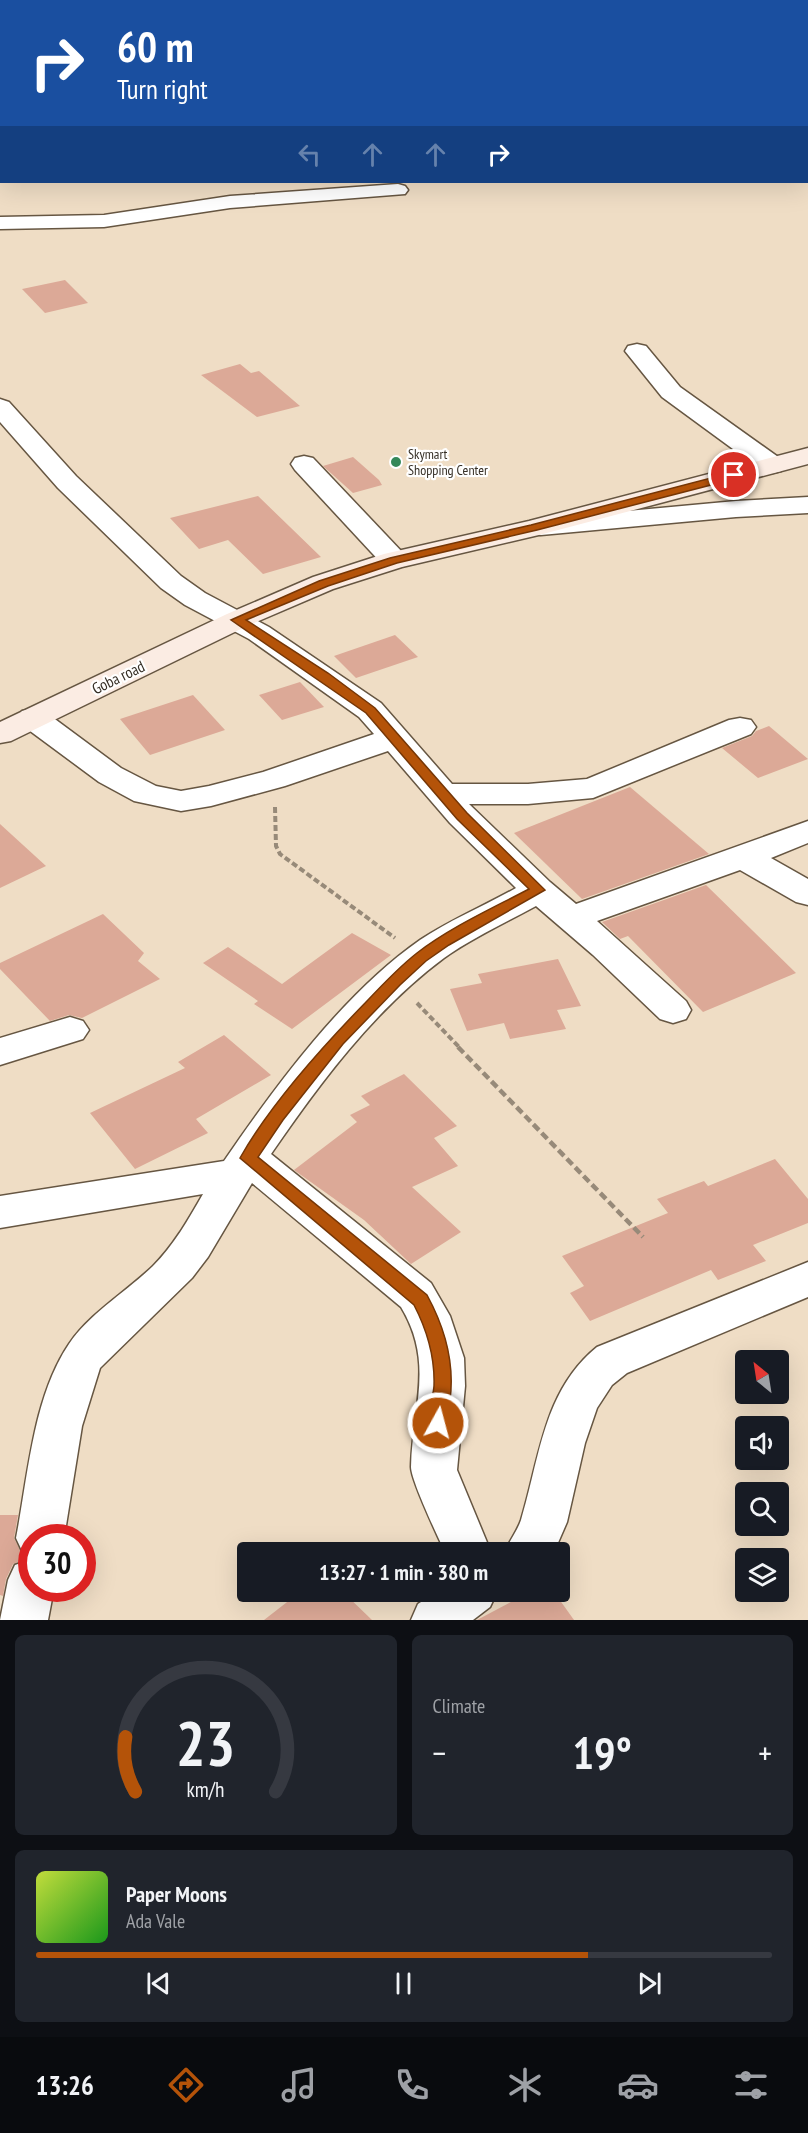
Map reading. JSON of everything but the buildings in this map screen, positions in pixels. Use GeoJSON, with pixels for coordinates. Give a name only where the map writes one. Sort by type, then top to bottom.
{"type":"FeatureCollection","features":[{"type":"Feature","properties":{"kind":"main road"},"geometry":{"type":"LineString","coordinates":[[237,620],[323,583],[394,560],[533,528],[808,456]]}},
{"type":"Feature","properties":{"kind":"main road","name":"Goba road"},"geometry":{"type":"LineString","coordinates":[[0,734],[237,620]]}},
{"type":"Feature","properties":{"kind":"street"},"geometry":{"type":"LineString","coordinates":[[0,223],[110,220],[208,204],[398,190]]}},
{"type":"Feature","properties":{"kind":"street"},"geometry":{"type":"LineString","coordinates":[[637,351],[671,392],[772,465]]}},
{"type":"Feature","properties":{"kind":"street"},"geometry":{"type":"LineString","coordinates":[[4,414],[67,483],[156,570],[195,599],[237,620],[323,676],[370,710],[462,816],[538,890],[606,947],[673,1010]]}},
{"type":"Feature","properties":{"kind":"street"},"geometry":{"type":"LineString","coordinates":[[304,464],[394,560]]}},
{"type":"Feature","properties":{"kind":"street"},"geometry":{"type":"LineString","coordinates":[[533,528],[736,509],[808,505]]}},
{"type":"Feature","properties":{"kind":"street"},"geometry":{"type":"LineString","coordinates":[[33,718],[110,775],[146,794],[168,799],[194,800],[274,779],[395,738]]}},
{"type":"Feature","properties":{"kind":"street"},"geometry":{"type":"LineString","coordinates":[[444,794],[528,794],[593,789],[740,727]]}},
{"type":"Feature","properties":{"kind":"street"},"geometry":{"type":"LineString","coordinates":[[571,918],[743,857],[808,831]]}},
{"type":"Feature","properties":{"kind":"street"},"geometry":{"type":"LineString","coordinates":[[743,857],[808,894]]}},
{"type":"Feature","properties":{"kind":"street"},"geometry":{"type":"LineString","coordinates":[[42,1524],[52,1453],[75,1376],[83,1359],[97,1342],[162,1282],[185,1257],[242,1166],[277,1116],[338,1040],[408,969],[444,941],[538,890]]}},
{"type":"Feature","properties":{"kind":"street"},"geometry":{"type":"LineString","coordinates":[[0,1052],[70,1030]]}},
{"type":"Feature","properties":{"kind":"street"},"geometry":{"type":"LineString","coordinates":[[0,1212],[242,1166],[416,1295],[425,1308],[442,1358],[443,1386],[434,1470],[453,1542]]}},
{"type":"Feature","properties":{"kind":"street"},"geometry":{"type":"LineString","coordinates":[[536,1542],[546,1516],[572,1412],[580,1393],[602,1367],[612,1360],[808,1279]]}},
{"type":"Feature","properties":{"kind":"street"},"geometry":{"type":"LineString","coordinates":[[24,1620],[28,1602]]}},
{"type":"Feature","properties":{"kind":"path"},"geometry":{"type":"LineString","coordinates":[[274,779],[276,846],[280,854],[408,969],[436,1021],[522,1114],[643,1237]]}},
{"type":"Feature","properties":{"kind":"place","name":"Skymart Shopping Center"},"geometry":{"type":"Point","coordinates":[396,462]}},
{"type":"Feature","properties":{"kind":"route"},"geometry":{"type":"LineString","coordinates":[[438,1423],[443,1386],[442,1358],[429,1316],[420,1300],[248,1158],[277,1116],[338,1040],[395,981],[444,941],[507,909],[538,890],[462,816],[370,710],[323,676],[237,620],[323,583],[394,560],[533,528],[734,475]]}}]}
